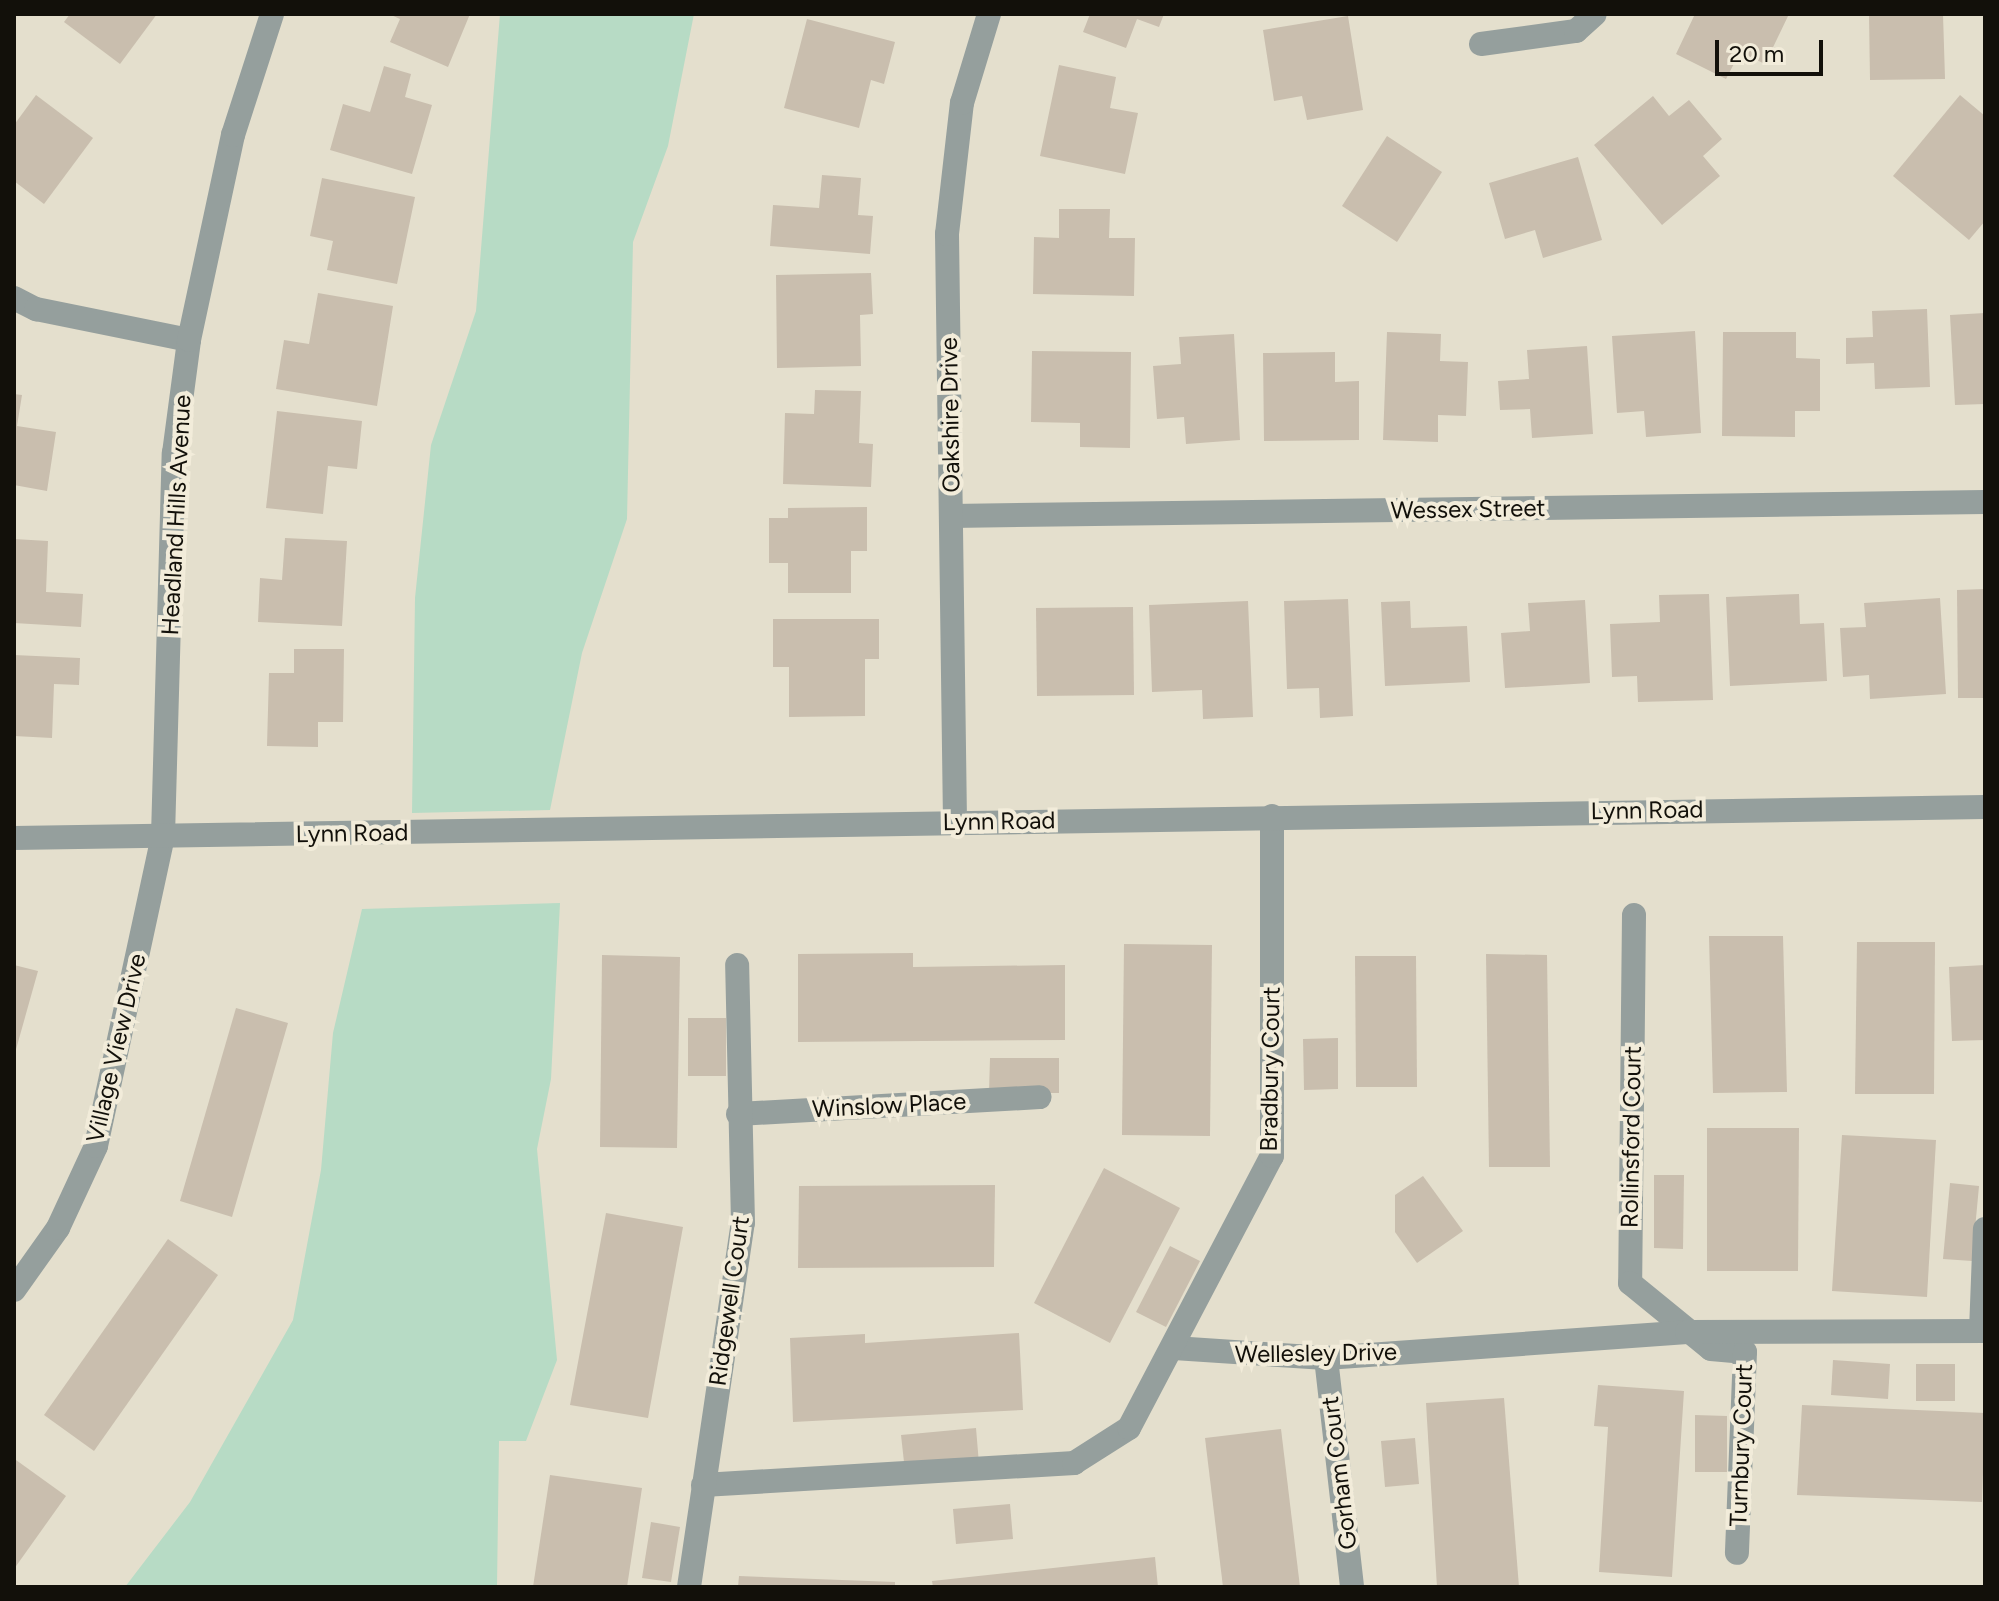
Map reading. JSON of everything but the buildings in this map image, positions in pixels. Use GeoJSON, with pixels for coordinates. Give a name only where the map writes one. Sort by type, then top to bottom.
{"type":"FeatureCollection","features":[{"type":"Feature","properties":{"kind":"street","name":"Headland Hills Avenue"},"geometry":{"type":"LineString","coordinates":[[163,836],[174,453],[189,340],[233,135],[272,14]]}},
{"type":"Feature","properties":{"kind":"street","name":"Oakshire Drive"},"geometry":{"type":"LineString","coordinates":[[955,822],[947,234],[962,103],[989,14]]}},
{"type":"Feature","properties":{"kind":"street"},"geometry":{"type":"LineString","coordinates":[[1481,44],[1576,31],[1595,14]]}},
{"type":"Feature","properties":{"kind":"street"},"geometry":{"type":"LineString","coordinates":[[14,298],[36,309],[189,340]]}},
{"type":"Feature","properties":{"kind":"street","name":"Wessex Street"},"geometry":{"type":"LineString","coordinates":[[951,516],[1985,502]]}},
{"type":"Feature","properties":{"kind":"street","name":"Lynn Road"},"geometry":{"type":"LineString","coordinates":[[14,838],[1985,807]]}},
{"type":"Feature","properties":{"kind":"street","name":"Bradbury Court"},"geometry":{"type":"LineString","coordinates":[[1174,1348],[1272,1156],[1272,816]]}},
{"type":"Feature","properties":{"kind":"street","name":"Village View Drive"},"geometry":{"type":"LineString","coordinates":[[14,1290],[58,1228],[96,1146],[163,836]]}},
{"type":"Feature","properties":{"kind":"street","name":"Rollinsford Court"},"geometry":{"type":"LineString","coordinates":[[1634,915],[1630,1283],[1687,1332]]}},
{"type":"Feature","properties":{"kind":"street","name":"Ridgewell Court"},"geometry":{"type":"LineString","coordinates":[[689,1587],[743,1223],[738,1114],[737,965]]}},
{"type":"Feature","properties":{"kind":"street","name":"Winslow Place"},"geometry":{"type":"LineString","coordinates":[[738,1114],[1040,1097]]}},
{"type":"Feature","properties":{"kind":"street"},"geometry":{"type":"LineString","coordinates":[[1983,1331],[1985,1229]]}},
{"type":"Feature","properties":{"kind":"street","name":"Wellesley Drive"},"geometry":{"type":"LineString","coordinates":[[1174,1348],[1326,1358],[1687,1332],[1983,1331]]}},
{"type":"Feature","properties":{"kind":"street","name":"Turnbury Court"},"geometry":{"type":"LineString","coordinates":[[1687,1332],[1711,1349],[1745,1352],[1737,1553]]}},
{"type":"Feature","properties":{"kind":"street"},"geometry":{"type":"LineString","coordinates":[[703,1485],[1074,1463],[1129,1428],[1174,1348]]}},
{"type":"Feature","properties":{"kind":"street","name":"Gorham Court"},"geometry":{"type":"LineString","coordinates":[[1326,1358],[1352,1587]]}},
{"type":"Feature","properties":{"kind":"green space"},"geometry":{"type":"Polygon","coordinates":[[[500,14],[694,14],[668,146],[633,242],[627,519],[582,653],[550,810],[412,813],[415,598],[431,445],[476,311],[500,14]]]}},
{"type":"Feature","properties":{"kind":"green space"},"geometry":{"type":"Polygon","coordinates":[[[560,903],[551,1079],[537,1149],[557,1360],[526,1441],[499,1441],[497,1587],[125,1587],[190,1502],[293,1320],[321,1170],[333,1033],[362,909],[560,903]]]}}]}
